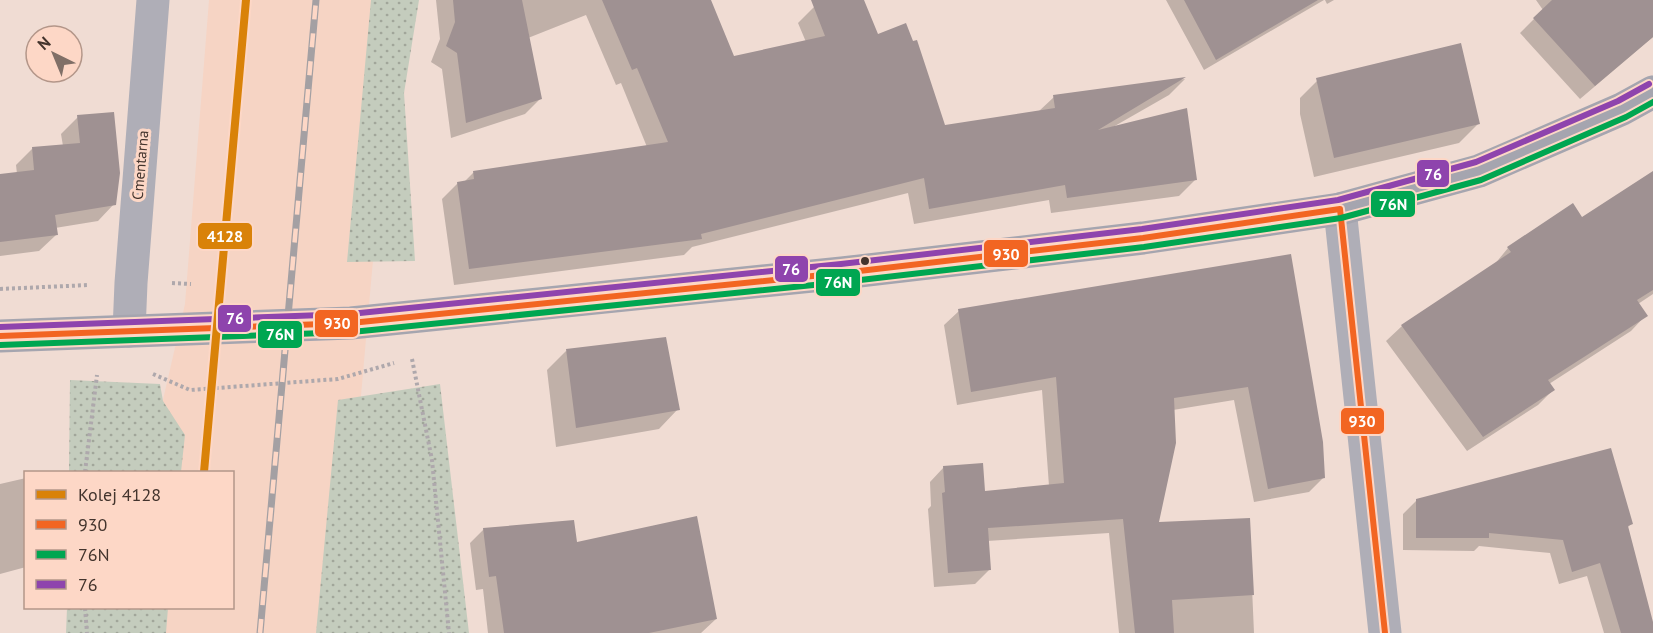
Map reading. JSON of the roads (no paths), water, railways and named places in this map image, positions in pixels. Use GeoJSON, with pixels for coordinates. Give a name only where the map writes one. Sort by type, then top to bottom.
{"type":"FeatureCollection","features":[{"type":"Feature","properties":{"kind":"street","name":"Cmentarna"},"geometry":{"type":"LineString","coordinates":[[115,331],[131,283],[153,0]]}},
{"type":"Feature","properties":{"kind":"street"},"geometry":{"type":"LineString","coordinates":[[0,336],[351,323],[1143,238],[1340,209],[1479,171],[1622,110],[1653,92]]}},
{"type":"Feature","properties":{"kind":"street"},"geometry":{"type":"LineString","coordinates":[[1340,209],[1385,633]]}},
{"type":"Feature","properties":{"kind":"railway"},"geometry":{"type":"LineString","coordinates":[[260,633],[316,0]]}},
{"type":"Feature","properties":{"kind":"rail line","name":"4128"},"geometry":{"type":"LineString","coordinates":[[204,471],[246,0]]}}]}
